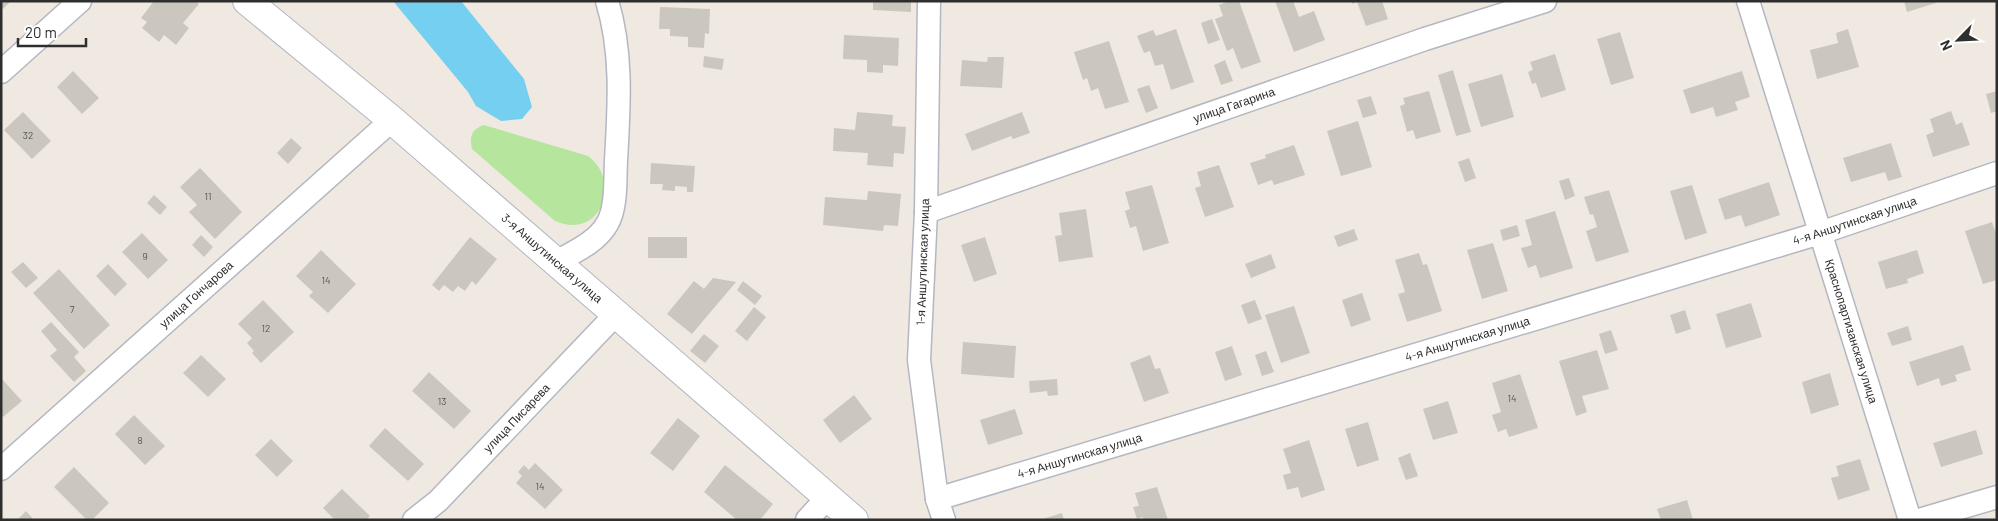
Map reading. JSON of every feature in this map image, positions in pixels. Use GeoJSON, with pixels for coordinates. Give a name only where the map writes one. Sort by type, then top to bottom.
{"type":"FeatureCollection","features":[{"type":"Feature","properties":{"kind":"street"},"geometry":{"type":"LineString","coordinates":[[1,72],[80,1]]}},
{"type":"Feature","properties":{"kind":"street","name":"3-я Аншутинская улица"},"geometry":{"type":"LineString","coordinates":[[247,1],[392,120],[854,520]]}},
{"type":"Feature","properties":{"kind":"street"},"geometry":{"type":"LineString","coordinates":[[556,262],[597,237],[608,223],[615,196],[620,80],[612,16],[607,1]]}},
{"type":"Feature","properties":{"kind":"street","name":"1-я Аншутинская улица"},"geometry":{"type":"LineString","coordinates":[[929,1],[926,212],[919,360],[940,509]]}},
{"type":"Feature","properties":{"kind":"street","name":"улица Гагарина"},"geometry":{"type":"LineString","coordinates":[[926,212],[1425,39],[1545,1]]}},
{"type":"Feature","properties":{"kind":"street","name":"Краснопартизанская улица"},"geometry":{"type":"LineString","coordinates":[[1748,1],[1910,520]]}},
{"type":"Feature","properties":{"kind":"street","name":"улица Гончарова"},"geometry":{"type":"LineString","coordinates":[[1,469],[392,120]]}},
{"type":"Feature","properties":{"kind":"street","name":"4-я Аншутинская улица"},"geometry":{"type":"LineString","coordinates":[[940,509],[1820,233],[1997,173]]}},
{"type":"Feature","properties":{"kind":"street","name":"улица Писарева"},"geometry":{"type":"LineString","coordinates":[[414,520],[438,501],[616,314]]}},
{"type":"Feature","properties":{"kind":"street"},"geometry":{"type":"LineString","coordinates":[[1919,520],[1997,497]]}},
{"type":"Feature","properties":{"kind":"street"},"geometry":{"type":"LineString","coordinates":[[807,520],[827,498]]}},
{"type":"Feature","properties":{"kind":"green space"},"geometry":{"type":"Polygon","coordinates":[[[484,125],[588,156],[598,167],[604,180],[605,193],[602,206],[594,216],[584,223],[571,225],[555,221],[472,149],[472,134],[484,125]]]}},
{"type":"Feature","properties":{"kind":"water"},"geometry":{"type":"Polygon","coordinates":[[[393,1],[461,1],[524,79],[532,107],[522,119],[501,121],[476,106],[468,92],[393,1]]]}},
{"type":"Feature","properties":{"kind":"building"},"geometry":{"type":"Polygon","coordinates":[[[1,1],[11,1],[3,9],[1,1]]]}},
{"type":"Feature","properties":{"kind":"building"},"geometry":{"type":"Polygon","coordinates":[[[154,1],[196,1],[199,4],[183,23],[189,28],[176,45],[164,35],[159,42],[142,28],[147,22],[141,18],[154,1]]]}},
{"type":"Feature","properties":{"kind":"building"},"geometry":{"type":"Polygon","coordinates":[[[873,1],[911,1],[911,12],[873,10],[873,1]]]}},
{"type":"Feature","properties":{"kind":"building"},"geometry":{"type":"Polygon","coordinates":[[[1229,1],[1239,1],[1261,62],[1241,69],[1233,48],[1227,51],[1215,19],[1223,16],[1219,5],[1229,1]]]}},
{"type":"Feature","properties":{"kind":"building"},"geometry":{"type":"Polygon","coordinates":[[[1275,1],[1293,1],[1299,17],[1314,11],[1325,40],[1294,52],[1275,1]]]}},
{"type":"Feature","properties":{"kind":"building"},"geometry":{"type":"Polygon","coordinates":[[[1351,1],[1382,1],[1388,19],[1366,26],[1357,2],[1352,4],[1351,1]]]}},
{"type":"Feature","properties":{"kind":"building"},"geometry":{"type":"Polygon","coordinates":[[[1904,1],[1935,1],[1936,3],[1907,12],[1904,1]]]}},
{"type":"Feature","properties":{"kind":"building"},"geometry":{"type":"Polygon","coordinates":[[[660,7],[710,9],[709,34],[705,33],[704,48],[688,47],[688,37],[670,36],[670,29],[659,29],[660,7]]]}},
{"type":"Feature","properties":{"kind":"building"},"geometry":{"type":"Polygon","coordinates":[[[1212,19],[1220,40],[1208,44],[1201,23],[1212,19]]]}},
{"type":"Feature","properties":{"kind":"building"},"geometry":{"type":"Polygon","coordinates":[[[1176,29],[1194,82],[1171,90],[1163,64],[1155,66],[1150,51],[1144,53],[1137,36],[1153,30],[1156,36],[1176,29]]]}},
{"type":"Feature","properties":{"kind":"building"},"geometry":{"type":"Polygon","coordinates":[[[1848,29],[1859,67],[1817,79],[1810,50],[1838,43],[1836,33],[1848,29]]]}},
{"type":"Feature","properties":{"kind":"building"},"geometry":{"type":"Polygon","coordinates":[[[1620,32],[1634,78],[1611,85],[1597,39],[1620,32]]]}},
{"type":"Feature","properties":{"kind":"building"},"geometry":{"type":"Polygon","coordinates":[[[844,35],[899,38],[898,66],[883,65],[883,73],[867,72],[867,60],[843,59],[844,35]]]}},
{"type":"Feature","properties":{"kind":"building"},"geometry":{"type":"Polygon","coordinates":[[[1109,41],[1129,102],[1105,109],[1098,88],[1091,91],[1087,78],[1083,80],[1074,52],[1109,41]]]}},
{"type":"Feature","properties":{"kind":"building"},"geometry":{"type":"Polygon","coordinates":[[[1555,54],[1566,90],[1541,98],[1536,83],[1532,84],[1528,72],[1533,70],[1530,62],[1555,54]]]}},
{"type":"Feature","properties":{"kind":"building"},"geometry":{"type":"Polygon","coordinates":[[[704,56],[724,59],[722,70],[703,67],[704,56]]]}},
{"type":"Feature","properties":{"kind":"building"},"geometry":{"type":"Polygon","coordinates":[[[988,57],[1004,57],[1002,88],[960,86],[962,60],[987,62],[988,57]]]}},
{"type":"Feature","properties":{"kind":"building"},"geometry":{"type":"Polygon","coordinates":[[[1225,60],[1233,81],[1221,85],[1214,65],[1225,60]]]}},
{"type":"Feature","properties":{"kind":"building"},"geometry":{"type":"Polygon","coordinates":[[[1453,70],[1471,132],[1456,136],[1438,75],[1453,70]]]}},
{"type":"Feature","properties":{"kind":"building"},"geometry":{"type":"Polygon","coordinates":[[[73,71],[99,98],[82,114],[57,87],[73,71]]]}},
{"type":"Feature","properties":{"kind":"building"},"geometry":{"type":"Polygon","coordinates":[[[1742,71],[1750,97],[1735,102],[1738,110],[1716,117],[1713,107],[1691,114],[1683,90],[1742,71]]]}},
{"type":"Feature","properties":{"kind":"building"},"geometry":{"type":"Polygon","coordinates":[[[1502,74],[1514,117],[1481,127],[1468,84],[1502,74]]]}},
{"type":"Feature","properties":{"kind":"building"},"geometry":{"type":"Polygon","coordinates":[[[1149,85],[1158,108],[1146,113],[1137,89],[1149,85]]]}},
{"type":"Feature","properties":{"kind":"building"},"geometry":{"type":"Polygon","coordinates":[[[1429,91],[1441,132],[1416,139],[1413,130],[1407,132],[1400,106],[1405,104],[1403,98],[1429,91]]]}},
{"type":"Feature","properties":{"kind":"building"},"geometry":{"type":"Polygon","coordinates":[[[1997,91],[1997,111],[1991,113],[1986,94],[1997,91]]]}},
{"type":"Feature","properties":{"kind":"building"},"geometry":{"type":"Polygon","coordinates":[[[1371,96],[1377,114],[1363,118],[1357,100],[1371,96]]]}},
{"type":"Feature","properties":{"kind":"building"},"geometry":{"type":"Polygon","coordinates":[[[1951,111],[1956,125],[1962,122],[1970,145],[1933,157],[1926,135],[1934,132],[1930,119],[1951,111]]]}},
{"type":"Feature","properties":{"kind":"building"},"geometry":{"type":"Polygon","coordinates":[[[23,112],[51,141],[32,159],[4,130],[23,112]]]}},
{"type":"Feature","properties":{"kind":"building"},"geometry":{"type":"Polygon","coordinates":[[[857,112],[893,115],[892,126],[906,127],[904,154],[894,153],[893,167],[867,165],[868,153],[833,151],[834,128],[855,130],[857,112]]]}},
{"type":"Feature","properties":{"kind":"building"},"geometry":{"type":"Polygon","coordinates":[[[1022,112],[1030,133],[1013,139],[1011,136],[972,151],[965,134],[1022,112]]]}},
{"type":"Feature","properties":{"kind":"building"},"geometry":{"type":"Polygon","coordinates":[[[1358,121],[1372,167],[1341,176],[1327,131],[1358,121]]]}},
{"type":"Feature","properties":{"kind":"building"},"geometry":{"type":"Polygon","coordinates":[[[291,138],[302,148],[288,164],[277,153],[291,138]]]}},
{"type":"Feature","properties":{"kind":"building"},"geometry":{"type":"Polygon","coordinates":[[[1891,143],[1902,177],[1888,181],[1885,172],[1851,182],[1843,158],[1891,143]]]}},
{"type":"Feature","properties":{"kind":"building"},"geometry":{"type":"Polygon","coordinates":[[[1294,145],[1305,175],[1274,185],[1272,180],[1258,185],[1250,163],[1266,158],[1265,155],[1294,145]]]}},
{"type":"Feature","properties":{"kind":"building"},"geometry":{"type":"Polygon","coordinates":[[[1469,158],[1476,178],[1465,182],[1458,162],[1469,158]]]}},
{"type":"Feature","properties":{"kind":"building"},"geometry":{"type":"Polygon","coordinates":[[[651,163],[695,166],[693,192],[687,192],[687,187],[675,186],[675,191],[662,190],[663,184],[650,184],[651,163]]]}},
{"type":"Feature","properties":{"kind":"building"},"geometry":{"type":"Polygon","coordinates":[[[1219,165],[1234,207],[1205,217],[1195,188],[1201,186],[1197,172],[1219,165]]]}},
{"type":"Feature","properties":{"kind":"building"},"geometry":{"type":"Polygon","coordinates":[[[200,168],[242,212],[215,239],[189,212],[197,205],[180,187],[200,168]]]}},
{"type":"Feature","properties":{"kind":"building"},"geometry":{"type":"Polygon","coordinates":[[[1569,178],[1575,196],[1565,200],[1559,181],[1569,178]]]}},
{"type":"Feature","properties":{"kind":"building"},"geometry":{"type":"Polygon","coordinates":[[[1769,182],[1780,215],[1745,227],[1741,215],[1725,220],[1718,199],[1769,182]]]}},
{"type":"Feature","properties":{"kind":"building"},"geometry":{"type":"Polygon","coordinates":[[[1152,185],[1169,243],[1143,251],[1136,226],[1130,228],[1125,211],[1130,209],[1125,192],[1152,185]]]}},
{"type":"Feature","properties":{"kind":"building"},"geometry":{"type":"Polygon","coordinates":[[[1692,185],[1707,233],[1685,240],[1670,191],[1692,185]]]}},
{"type":"Feature","properties":{"kind":"building"},"geometry":{"type":"Polygon","coordinates":[[[1609,190],[1629,252],[1596,262],[1586,231],[1597,227],[1593,214],[1590,215],[1584,197],[1609,190]]]}},
{"type":"Feature","properties":{"kind":"building"},"geometry":{"type":"Polygon","coordinates":[[[868,191],[901,194],[898,226],[884,225],[883,231],[823,225],[825,197],[867,200],[868,191]]]}},
{"type":"Feature","properties":{"kind":"building"},"geometry":{"type":"Polygon","coordinates":[[[154,195],[167,207],[160,215],[147,203],[154,195]]]}},
{"type":"Feature","properties":{"kind":"building"},"geometry":{"type":"Polygon","coordinates":[[[1086,209],[1093,257],[1059,262],[1055,236],[1062,235],[1059,213],[1086,209]]]}},
{"type":"Feature","properties":{"kind":"building"},"geometry":{"type":"Polygon","coordinates":[[[1555,211],[1573,268],[1540,278],[1536,265],[1528,268],[1521,248],[1532,245],[1525,220],[1555,211]]]}},
{"type":"Feature","properties":{"kind":"building"},"geometry":{"type":"Polygon","coordinates":[[[1992,222],[1997,236],[1997,280],[1983,284],[1965,231],[1992,222]]]}},
{"type":"Feature","properties":{"kind":"building"},"geometry":{"type":"Polygon","coordinates":[[[1517,225],[1520,236],[1503,241],[1500,230],[1517,225]]]}},
{"type":"Feature","properties":{"kind":"building"},"geometry":{"type":"Polygon","coordinates":[[[1354,229],[1358,240],[1338,247],[1334,236],[1354,229]]]}},
{"type":"Feature","properties":{"kind":"building"},"geometry":{"type":"Polygon","coordinates":[[[142,233],[168,260],[148,279],[122,252],[142,233]]]}},
{"type":"Feature","properties":{"kind":"building"},"geometry":{"type":"Polygon","coordinates":[[[201,235],[213,247],[204,257],[192,245],[201,235]]]}},
{"type":"Feature","properties":{"kind":"building"},"geometry":{"type":"Polygon","coordinates":[[[470,237],[497,259],[476,285],[472,281],[465,291],[458,286],[453,292],[444,285],[439,291],[432,285],[470,237]]]}},
{"type":"Feature","properties":{"kind":"building"},"geometry":{"type":"Polygon","coordinates":[[[648,237],[687,237],[687,258],[648,258],[648,237]]]}},
{"type":"Feature","properties":{"kind":"building"},"geometry":{"type":"Polygon","coordinates":[[[985,237],[997,274],[974,282],[961,245],[985,237]]]}},
{"type":"Feature","properties":{"kind":"building"},"geometry":{"type":"Polygon","coordinates":[[[1493,243],[1508,291],[1482,299],[1467,250],[1493,243]]]}},
{"type":"Feature","properties":{"kind":"building"},"geometry":{"type":"Polygon","coordinates":[[[321,250],[356,284],[328,313],[309,296],[313,292],[296,276],[321,250]]]}},
{"type":"Feature","properties":{"kind":"building"},"geometry":{"type":"Polygon","coordinates":[[[1917,250],[1924,273],[1907,279],[1908,283],[1886,289],[1878,262],[1917,250]]]}},
{"type":"Feature","properties":{"kind":"building"},"geometry":{"type":"Polygon","coordinates":[[[1419,253],[1423,265],[1427,264],[1442,311],[1407,322],[1398,294],[1405,292],[1395,260],[1419,253]]]}},
{"type":"Feature","properties":{"kind":"building"},"geometry":{"type":"Polygon","coordinates":[[[1271,254],[1276,268],[1251,278],[1245,264],[1271,254]]]}},
{"type":"Feature","properties":{"kind":"building"},"geometry":{"type":"Polygon","coordinates":[[[23,262],[38,278],[26,288],[11,272],[23,262]]]}},
{"type":"Feature","properties":{"kind":"building"},"geometry":{"type":"Polygon","coordinates":[[[108,264],[127,284],[115,296],[96,276],[108,264]]]}},
{"type":"Feature","properties":{"kind":"building"},"geometry":{"type":"Polygon","coordinates":[[[59,269],[110,325],[84,349],[33,293],[59,269]]]}},
{"type":"Feature","properties":{"kind":"building"},"geometry":{"type":"Polygon","coordinates":[[[713,278],[736,282],[692,334],[667,314],[694,281],[704,289],[713,278]]]}},
{"type":"Feature","properties":{"kind":"building"},"geometry":{"type":"Polygon","coordinates":[[[743,281],[762,296],[755,305],[737,290],[743,281]]]}},
{"type":"Feature","properties":{"kind":"building"},"geometry":{"type":"Polygon","coordinates":[[[1362,293],[1371,320],[1351,327],[1342,300],[1362,293]]]}},
{"type":"Feature","properties":{"kind":"building"},"geometry":{"type":"Polygon","coordinates":[[[263,300],[294,332],[261,363],[252,353],[254,351],[247,343],[252,338],[238,324],[263,300]]]}},
{"type":"Feature","properties":{"kind":"building"},"geometry":{"type":"Polygon","coordinates":[[[1255,300],[1262,319],[1248,324],[1241,305],[1255,300]]]}},
{"type":"Feature","properties":{"kind":"building"},"geometry":{"type":"Polygon","coordinates":[[[1751,303],[1762,337],[1726,348],[1716,314],[1751,303]]]}},
{"type":"Feature","properties":{"kind":"building"},"geometry":{"type":"Polygon","coordinates":[[[1294,306],[1310,353],[1281,363],[1265,315],[1294,306]]]}},
{"type":"Feature","properties":{"kind":"building"},"geometry":{"type":"Polygon","coordinates":[[[754,307],[766,317],[747,341],[735,331],[754,307]]]}},
{"type":"Feature","properties":{"kind":"building"},"geometry":{"type":"Polygon","coordinates":[[[1685,310],[1691,329],[1676,334],[1670,315],[1685,310]]]}},
{"type":"Feature","properties":{"kind":"building"},"geometry":{"type":"Polygon","coordinates":[[[51,322],[79,352],[74,357],[86,371],[74,382],[50,356],[57,350],[41,331],[51,322]]]}},
{"type":"Feature","properties":{"kind":"building"},"geometry":{"type":"Polygon","coordinates":[[[1908,326],[1912,340],[1892,346],[1887,333],[1908,326]]]}},
{"type":"Feature","properties":{"kind":"building"},"geometry":{"type":"Polygon","coordinates":[[[1611,330],[1618,350],[1605,354],[1599,334],[1611,330]]]}},
{"type":"Feature","properties":{"kind":"building"},"geometry":{"type":"Polygon","coordinates":[[[704,334],[719,346],[705,363],[690,351],[704,334]]]}},
{"type":"Feature","properties":{"kind":"building"},"geometry":{"type":"Polygon","coordinates":[[[963,342],[1016,346],[1014,378],[961,374],[963,342]]]}},
{"type":"Feature","properties":{"kind":"building"},"geometry":{"type":"Polygon","coordinates":[[[1963,345],[1971,370],[1955,375],[1957,381],[1941,386],[1939,378],[1917,386],[1909,362],[1963,345]]]}},
{"type":"Feature","properties":{"kind":"building"},"geometry":{"type":"Polygon","coordinates":[[[1232,346],[1242,375],[1225,381],[1215,352],[1232,346]]]}},
{"type":"Feature","properties":{"kind":"building"},"geometry":{"type":"Polygon","coordinates":[[[1597,350],[1609,389],[1582,396],[1587,412],[1576,416],[1559,361],[1597,350]]]}},
{"type":"Feature","properties":{"kind":"building"},"geometry":{"type":"Polygon","coordinates":[[[1266,351],[1274,372],[1262,376],[1255,355],[1266,351]]]}},
{"type":"Feature","properties":{"kind":"building"},"geometry":{"type":"Polygon","coordinates":[[[201,355],[226,379],[208,397],[183,373],[201,355]]]}},
{"type":"Feature","properties":{"kind":"building"},"geometry":{"type":"Polygon","coordinates":[[[1150,355],[1155,369],[1160,368],[1169,393],[1144,402],[1130,363],[1150,355]]]}},
{"type":"Feature","properties":{"kind":"building"},"geometry":{"type":"Polygon","coordinates":[[[429,372],[471,411],[454,429],[412,391],[429,372]]]}},
{"type":"Feature","properties":{"kind":"building"},"geometry":{"type":"Polygon","coordinates":[[[1830,373],[1839,405],[1811,414],[1802,382],[1830,373]]]}},
{"type":"Feature","properties":{"kind":"building"},"geometry":{"type":"Polygon","coordinates":[[[1520,374],[1538,428],[1509,437],[1506,429],[1498,432],[1492,415],[1501,412],[1492,383],[1520,374]]]}},
{"type":"Feature","properties":{"kind":"building"},"geometry":{"type":"Polygon","coordinates":[[[1,378],[22,401],[3,417],[1,415],[1,378]]]}},
{"type":"Feature","properties":{"kind":"building"},"geometry":{"type":"Polygon","coordinates":[[[1057,379],[1058,395],[1048,396],[1047,391],[1030,393],[1029,381],[1057,379]]]}},
{"type":"Feature","properties":{"kind":"building"},"geometry":{"type":"Polygon","coordinates":[[[854,395],[872,419],[840,443],[823,420],[854,395]]]}},
{"type":"Feature","properties":{"kind":"building"},"geometry":{"type":"Polygon","coordinates":[[[1448,401],[1458,433],[1433,440],[1423,409],[1448,401]]]}},
{"type":"Feature","properties":{"kind":"building"},"geometry":{"type":"Polygon","coordinates":[[[1015,409],[1023,434],[988,445],[980,420],[1015,409]]]}},
{"type":"Feature","properties":{"kind":"building"},"geometry":{"type":"Polygon","coordinates":[[[134,415],[165,446],[145,465],[115,434],[134,415]]]}},
{"type":"Feature","properties":{"kind":"building"},"geometry":{"type":"Polygon","coordinates":[[[678,418],[700,436],[673,471],[650,453],[678,418]]]}},
{"type":"Feature","properties":{"kind":"building"},"geometry":{"type":"Polygon","coordinates":[[[1368,422],[1379,460],[1357,467],[1345,429],[1368,422]]]}},
{"type":"Feature","properties":{"kind":"building"},"geometry":{"type":"Polygon","coordinates":[[[385,428],[424,464],[408,481],[369,446],[385,428]]]}},
{"type":"Feature","properties":{"kind":"building"},"geometry":{"type":"Polygon","coordinates":[[[1976,430],[1983,454],[1941,467],[1933,443],[1976,430]]]}},
{"type":"Feature","properties":{"kind":"building"},"geometry":{"type":"Polygon","coordinates":[[[271,439],[293,461],[277,477],[255,455],[271,439]]]}},
{"type":"Feature","properties":{"kind":"building"},"geometry":{"type":"Polygon","coordinates":[[[1309,440],[1325,490],[1301,498],[1298,487],[1287,490],[1283,475],[1291,473],[1283,449],[1309,440]]]}},
{"type":"Feature","properties":{"kind":"building"},"geometry":{"type":"Polygon","coordinates":[[[1410,453],[1418,476],[1406,480],[1398,458],[1410,453]]]}},
{"type":"Feature","properties":{"kind":"building"},"geometry":{"type":"Polygon","coordinates":[[[1860,459],[1870,490],[1838,500],[1831,478],[1839,476],[1836,466],[1860,459]]]}},
{"type":"Feature","properties":{"kind":"building"},"geometry":{"type":"Polygon","coordinates":[[[535,463],[563,490],[545,509],[516,483],[522,476],[518,472],[524,465],[529,470],[535,463]]]}},
{"type":"Feature","properties":{"kind":"building"},"geometry":{"type":"Polygon","coordinates":[[[725,465],[773,504],[760,520],[737,520],[704,492],[725,465]]]}},
{"type":"Feature","properties":{"kind":"building"},"geometry":{"type":"Polygon","coordinates":[[[74,467],[109,503],[92,520],[87,520],[54,487],[74,467]]]}},
{"type":"Feature","properties":{"kind":"building"},"geometry":{"type":"Polygon","coordinates":[[[1157,487],[1168,520],[1143,520],[1143,517],[1137,519],[1133,507],[1139,506],[1135,493],[1157,487]]]}},
{"type":"Feature","properties":{"kind":"building"},"geometry":{"type":"Polygon","coordinates":[[[342,489],[370,516],[366,520],[335,520],[323,508],[342,489]]]}},
{"type":"Feature","properties":{"kind":"building"},"geometry":{"type":"Polygon","coordinates":[[[1687,500],[1693,520],[1661,520],[1657,509],[1687,500]]]}},
{"type":"Feature","properties":{"kind":"building"},"geometry":{"type":"Polygon","coordinates":[[[26,511],[34,520],[17,520],[26,511]]]}},
{"type":"Feature","properties":{"kind":"building"},"geometry":{"type":"Polygon","coordinates":[[[1062,513],[1064,520],[1043,520],[1043,519],[1062,513]]]}}]}
